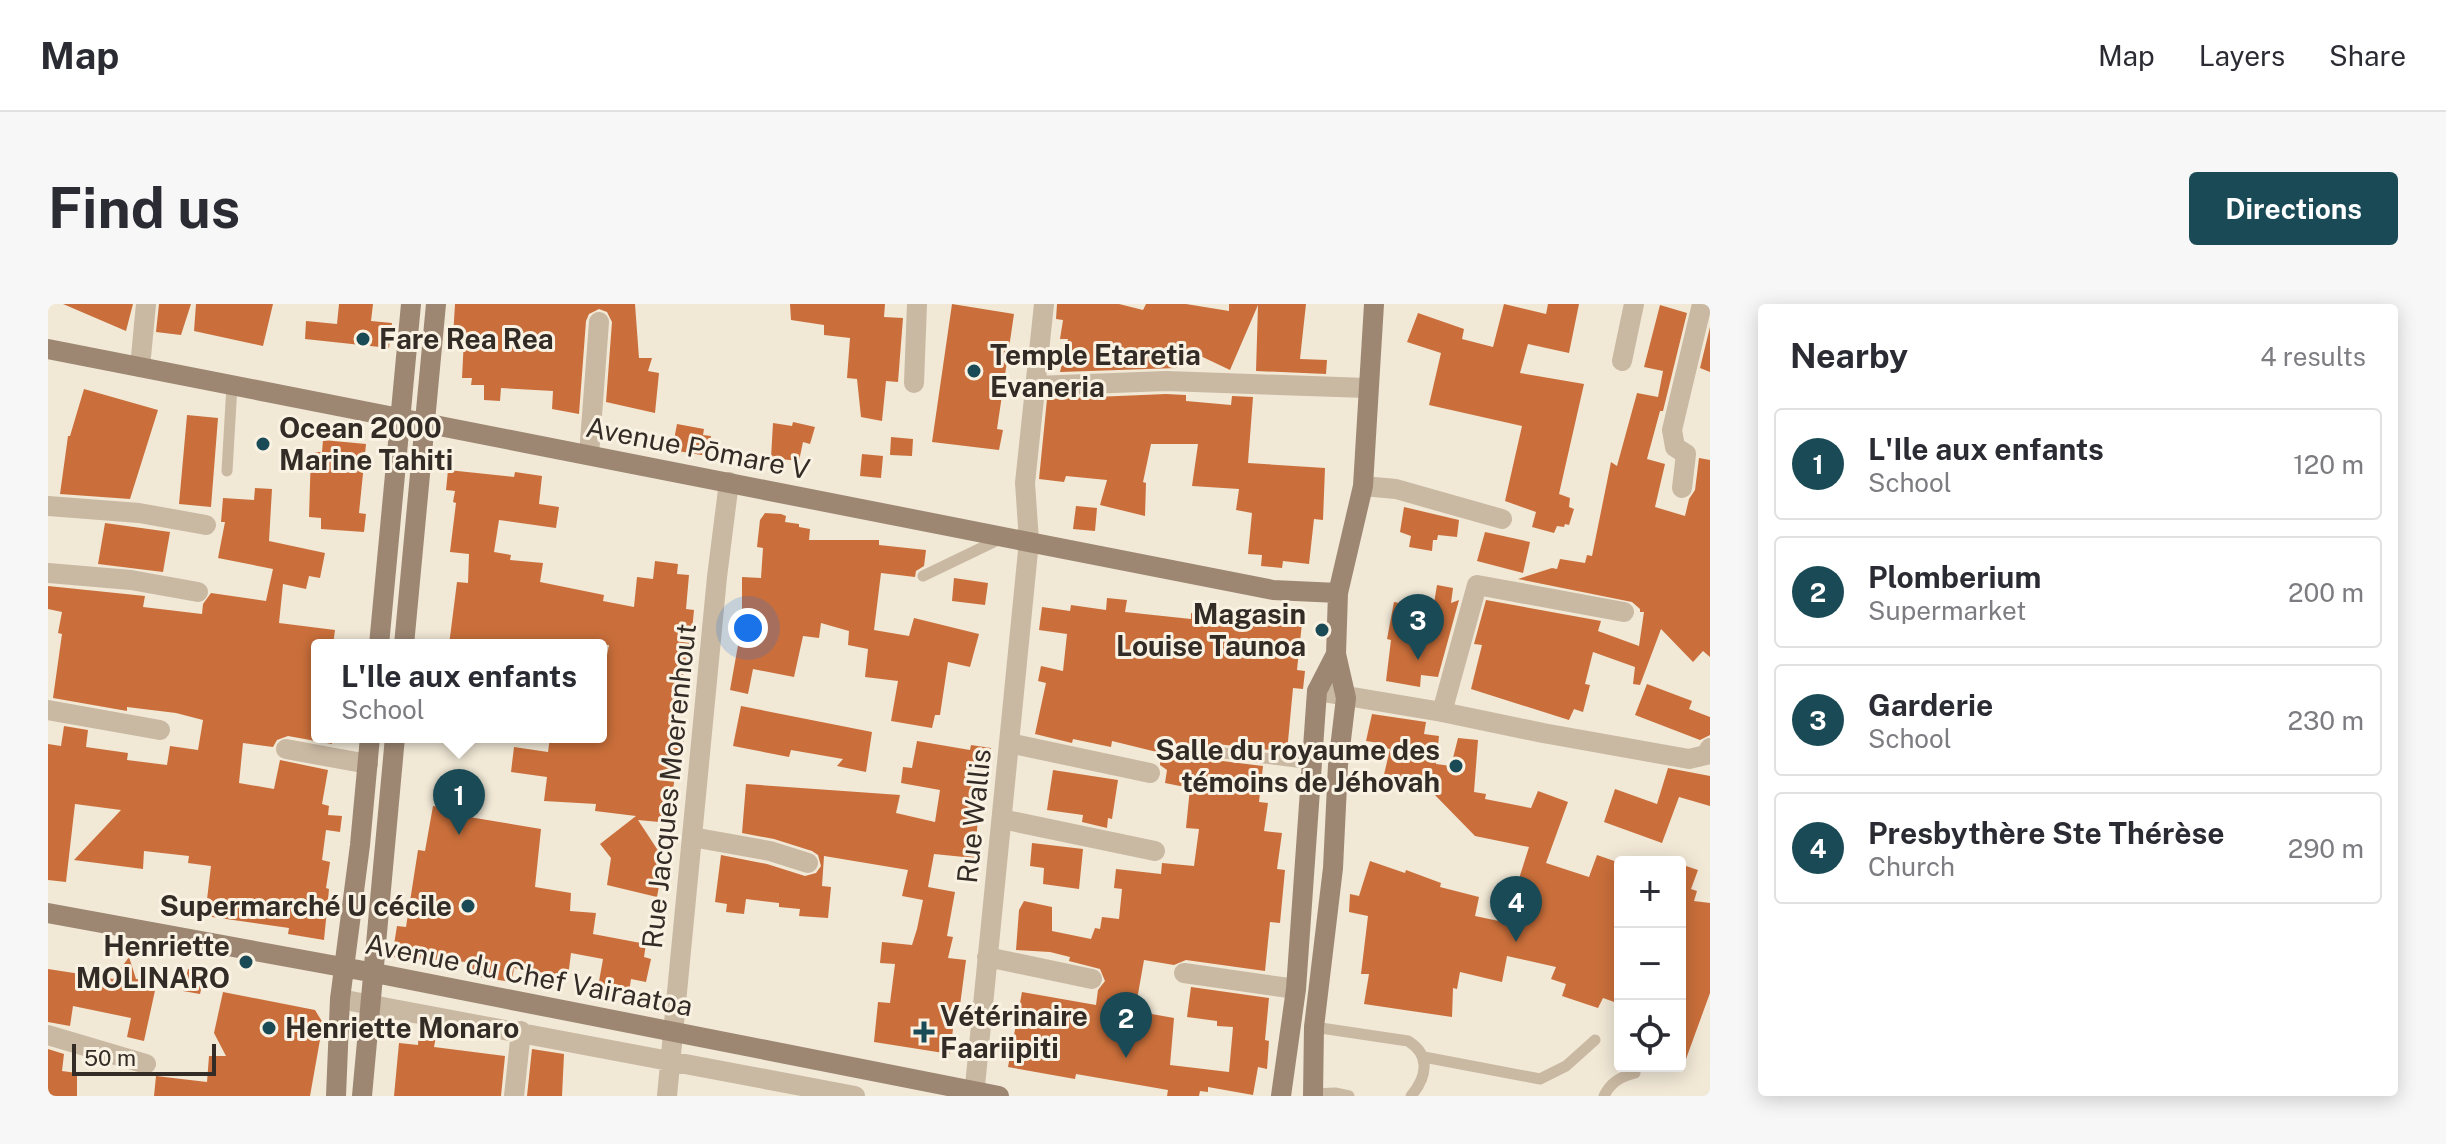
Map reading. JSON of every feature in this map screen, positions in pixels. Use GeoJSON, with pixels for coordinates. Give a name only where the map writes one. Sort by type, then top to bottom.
{"type":"FeatureCollection","features":[{"type":"Feature","properties":{"kind":"main road"},"geometry":{"type":"LineString","coordinates":[[380,639],[411,304]]}},
{"type":"Feature","properties":{"kind":"main road"},"geometry":{"type":"LineString","coordinates":[[405,639],[436,304]]}},
{"type":"Feature","properties":{"kind":"main road"},"geometry":{"type":"LineString","coordinates":[[1313,1095],[1314,1027],[1333,868],[1338,765],[1346,698],[1336,654],[1338,593],[1363,486],[1374,304]]}},
{"type":"Feature","properties":{"kind":"main road","name":"Avenue Pōmare V"},"geometry":{"type":"LineString","coordinates":[[48,349],[1273,590],[1338,593]]}},
{"type":"Feature","properties":{"kind":"main road"},"geometry":{"type":"LineString","coordinates":[[385,579],[411,582]]}},
{"type":"Feature","properties":{"kind":"main road"},"geometry":{"type":"LineString","coordinates":[[1281,1096],[1296,989],[1317,691],[1336,654]]}},
{"type":"Feature","properties":{"kind":"main road"},"geometry":{"type":"LineString","coordinates":[[336,1096],[340,999],[370,743]]}},
{"type":"Feature","properties":{"kind":"main road"},"geometry":{"type":"LineString","coordinates":[[362,1096],[394,743]]}},
{"type":"Feature","properties":{"kind":"main road","name":"Avenue du Chef Vairaatoa"},"geometry":{"type":"LineString","coordinates":[[48,913],[375,973],[974,1094],[999,1096]]}},
{"type":"Feature","properties":{"kind":"street"},"geometry":{"type":"LineString","coordinates":[[140,367],[146,304]]}},
{"type":"Feature","properties":{"kind":"street"},"geometry":{"type":"LineString","coordinates":[[914,383],[917,304]]}},
{"type":"Feature","properties":{"kind":"street","name":"Rue Wallis"},"geometry":{"type":"LineString","coordinates":[[974,1094],[1029,541],[1025,483],[1044,304]]}},
{"type":"Feature","properties":{"kind":"street"},"geometry":{"type":"LineString","coordinates":[[1622,361],[1634,304]]}},
{"type":"Feature","properties":{"kind":"street"},"geometry":{"type":"LineString","coordinates":[[1682,488],[1686,454],[1675,447],[1672,430],[1702,304]]}},
{"type":"Feature","properties":{"kind":"street"},"geometry":{"type":"LineString","coordinates":[[589,455],[599,322]]}},
{"type":"Feature","properties":{"kind":"street"},"geometry":{"type":"LineString","coordinates":[[1035,386],[1166,381],[1367,388]]}},
{"type":"Feature","properties":{"kind":"street","name":"Rue Jacques Moerenhout"},"geometry":{"type":"LineString","coordinates":[[667,1096],[729,482]]}},
{"type":"Feature","properties":{"kind":"street"},"geometry":{"type":"LineString","coordinates":[[1363,486],[1396,489],[1502,519]]}},
{"type":"Feature","properties":{"kind":"street"},"geometry":{"type":"LineString","coordinates":[[48,506],[139,513],[206,525]]}},
{"type":"Feature","properties":{"kind":"street"},"geometry":{"type":"LineString","coordinates":[[48,573],[131,580],[198,592]]}},
{"type":"Feature","properties":{"kind":"street"},"geometry":{"type":"LineString","coordinates":[[1442,712],[1477,585],[1624,612]]}},
{"type":"Feature","properties":{"kind":"street"},"geometry":{"type":"LineString","coordinates":[[1317,691],[1442,712],[1642,752],[1707,756]]}},
{"type":"Feature","properties":{"kind":"street"},"geometry":{"type":"LineString","coordinates":[[48,710],[160,730]]}},
{"type":"Feature","properties":{"kind":"street"},"geometry":{"type":"LineString","coordinates":[[1009,743],[1150,773]]}},
{"type":"Feature","properties":{"kind":"street"},"geometry":{"type":"LineString","coordinates":[[286,749],[368,764]]}},
{"type":"Feature","properties":{"kind":"street"},"geometry":{"type":"LineString","coordinates":[[1002,819],[1155,851]]}},
{"type":"Feature","properties":{"kind":"street"},"geometry":{"type":"LineString","coordinates":[[692,837],[770,851],[808,863]]}},
{"type":"Feature","properties":{"kind":"street"},"geometry":{"type":"LineString","coordinates":[[987,957],[1092,979]]}},
{"type":"Feature","properties":{"kind":"street"},"geometry":{"type":"LineString","coordinates":[[1184,973],[1296,989]]}},
{"type":"Feature","properties":{"kind":"street"},"geometry":{"type":"LineString","coordinates":[[340,999],[855,1096]]}},
{"type":"Feature","properties":{"kind":"street"},"geometry":{"type":"LineString","coordinates":[[514,1096],[521,1031]]}},
{"type":"Feature","properties":{"kind":"street"},"geometry":{"type":"LineString","coordinates":[[48,1035],[146,1064]]}},
{"type":"Feature","properties":{"kind":"lane"},"geometry":{"type":"LineString","coordinates":[[227,471],[232,385]]}},
{"type":"Feature","properties":{"kind":"lane"},"geometry":{"type":"LineString","coordinates":[[923,576],[1005,537]]}},
{"type":"Feature","properties":{"kind":"lane"},"geometry":{"type":"LineString","coordinates":[[1216,752],[1312,764]]}},
{"type":"Feature","properties":{"kind":"lane"},"geometry":{"type":"LineString","coordinates":[[1314,1027],[1408,1041],[1418,1047],[1424,1057],[1425,1071],[1411,1096]]}},
{"type":"Feature","properties":{"kind":"lane"},"geometry":{"type":"LineString","coordinates":[[1424,1057],[1540,1079],[1566,1066],[1595,1040]]}},
{"type":"Feature","properties":{"kind":"lane"},"geometry":{"type":"LineString","coordinates":[[1604,1096],[1610,1085],[1622,1076],[1635,1073]]}},
{"type":"Feature","properties":{"kind":"lane"},"geometry":{"type":"LineString","coordinates":[[1313,1095],[1335,1093],[1349,1096]]}},
{"type":"Feature","properties":{"kind":"building"},"geometry":{"type":"Polygon","coordinates":[[[63,304],[133,304],[126,331],[63,304]]]}},
{"type":"Feature","properties":{"kind":"building"},"geometry":{"type":"Polygon","coordinates":[[[159,304],[191,304],[181,335],[156,332],[159,304]]]}},
{"type":"Feature","properties":{"kind":"building"},"geometry":{"type":"Polygon","coordinates":[[[196,304],[273,304],[263,346],[194,331],[196,304]]]}},
{"type":"Feature","properties":{"kind":"building"},"geometry":{"type":"Polygon","coordinates":[[[339,304],[373,304],[371,321],[392,323],[389,348],[305,339],[306,321],[337,324],[339,304]]]}},
{"type":"Feature","properties":{"kind":"building"},"geometry":{"type":"Polygon","coordinates":[[[455,304],[635,304],[639,358],[652,358],[648,371],[659,373],[655,413],[606,402],[612,322],[607,312],[599,309],[589,314],[586,321],[579,414],[552,409],[553,391],[501,388],[500,401],[484,400],[484,385],[471,385],[472,378],[462,378],[464,338],[453,337],[455,304]]]}},
{"type":"Feature","properties":{"kind":"building"},"geometry":{"type":"Polygon","coordinates":[[[790,304],[885,304],[884,317],[903,318],[898,382],[886,381],[882,421],[861,417],[857,379],[847,378],[850,338],[824,335],[824,325],[791,320],[790,304]]]}},
{"type":"Feature","properties":{"kind":"building","name":"Temple Etaretia Evaneria"},"geometry":{"type":"Polygon","coordinates":[[[952,304],[1014,314],[997,429],[1003,430],[999,450],[932,442],[952,304]]]}},
{"type":"Feature","properties":{"kind":"building"},"geometry":{"type":"Polygon","coordinates":[[[1057,304],[1119,304],[1143,310],[1146,304],[1186,304],[1229,311],[1229,304],[1306,304],[1300,359],[1327,360],[1326,374],[1256,371],[1258,305],[1230,370],[1190,351],[1177,368],[1060,372],[1068,339],[1060,339],[1063,320],[1056,319],[1057,304]]]}},
{"type":"Feature","properties":{"kind":"building"},"geometry":{"type":"Polygon","coordinates":[[[1504,304],[1546,314],[1548,304],[1579,304],[1569,353],[1528,344],[1520,373],[1584,384],[1559,494],[1570,498],[1569,507],[1574,509],[1569,525],[1557,526],[1554,533],[1532,527],[1536,512],[1505,501],[1522,426],[1429,405],[1441,353],[1407,342],[1418,313],[1464,329],[1462,339],[1493,347],[1504,304]]]}},
{"type":"Feature","properties":{"kind":"building"},"geometry":{"type":"Polygon","coordinates":[[[1660,305],[1687,313],[1663,411],[1660,411],[1647,459],[1665,464],[1655,507],[1685,516],[1695,490],[1699,458],[1710,460],[1710,657],[1703,651],[1693,662],[1661,629],[1640,685],[1633,684],[1635,667],[1593,652],[1585,684],[1590,685],[1583,712],[1574,709],[1569,720],[1471,689],[1482,645],[1474,644],[1486,600],[1601,621],[1598,631],[1639,646],[1644,612],[1640,612],[1632,602],[1518,579],[1557,569],[1560,559],[1585,563],[1587,555],[1592,556],[1611,462],[1617,466],[1637,393],[1658,397],[1663,371],[1644,367],[1660,305]]]}},
{"type":"Feature","properties":{"kind":"building"},"geometry":{"type":"Polygon","coordinates":[[[1710,327],[1710,372],[1700,368],[1710,327]]]}},
{"type":"Feature","properties":{"kind":"building"},"geometry":{"type":"Polygon","coordinates":[[[84,389],[158,410],[130,499],[60,494],[68,436],[84,389]]]}},
{"type":"Feature","properties":{"kind":"building"},"geometry":{"type":"Polygon","coordinates":[[[1186,395],[1186,401],[1231,405],[1232,396],[1253,397],[1248,463],[1325,468],[1323,520],[1314,519],[1309,564],[1283,561],[1282,568],[1261,566],[1262,555],[1248,554],[1252,513],[1236,510],[1239,489],[1192,486],[1198,444],[1151,444],[1143,482],[1146,483],[1145,516],[1100,505],[1107,480],[1066,476],[1064,482],[1039,479],[1047,399],[1186,395]]]}},
{"type":"Feature","properties":{"kind":"building"},"geometry":{"type":"Polygon","coordinates":[[[187,415],[218,418],[211,507],[179,504],[187,415]]]}},
{"type":"Feature","properties":{"kind":"building"},"geometry":{"type":"Polygon","coordinates":[[[793,422],[815,427],[810,444],[803,442],[799,461],[771,458],[773,423],[792,426],[793,422]]]}},
{"type":"Feature","properties":{"kind":"building"},"geometry":{"type":"Polygon","coordinates":[[[677,424],[704,429],[703,435],[711,436],[707,456],[672,450],[677,424]]]}},
{"type":"Feature","properties":{"kind":"building"},"geometry":{"type":"Polygon","coordinates":[[[891,437],[913,439],[912,456],[890,455],[891,437]]]}},
{"type":"Feature","properties":{"kind":"building"},"geometry":{"type":"Polygon","coordinates":[[[323,440],[366,444],[359,513],[366,514],[364,532],[321,529],[321,518],[309,517],[311,452],[322,452],[323,440]]]}},
{"type":"Feature","properties":{"kind":"building"},"geometry":{"type":"Polygon","coordinates":[[[862,454],[883,456],[881,478],[860,476],[862,454]]]}},
{"type":"Feature","properties":{"kind":"building"},"geometry":{"type":"Polygon","coordinates":[[[448,470],[514,477],[515,472],[542,476],[539,504],[559,507],[556,528],[499,520],[494,552],[511,555],[510,560],[543,563],[540,582],[604,595],[603,601],[634,607],[637,577],[653,579],[655,561],[678,564],[677,574],[689,575],[686,609],[694,610],[690,651],[687,651],[681,690],[676,690],[669,731],[684,735],[681,773],[675,772],[670,823],[638,820],[659,852],[662,870],[657,897],[607,885],[611,858],[600,844],[636,816],[595,811],[596,804],[544,801],[547,777],[511,772],[514,747],[548,752],[549,743],[607,743],[607,639],[450,639],[457,582],[468,583],[469,554],[450,552],[456,503],[453,502],[455,491],[446,490],[448,470]]]}},
{"type":"Feature","properties":{"kind":"building"},"geometry":{"type":"Polygon","coordinates":[[[255,488],[272,489],[269,541],[325,553],[320,578],[309,576],[306,589],[283,584],[279,623],[335,630],[334,639],[311,639],[311,740],[288,736],[277,740],[273,747],[243,743],[239,783],[274,789],[280,760],[328,770],[322,804],[329,806],[328,815],[342,816],[340,832],[326,830],[322,860],[330,862],[324,940],[288,934],[289,928],[205,916],[211,866],[188,863],[189,856],[144,851],[143,869],[74,860],[121,810],[75,804],[66,882],[48,880],[48,744],[61,746],[64,726],[88,730],[86,747],[128,753],[127,760],[167,765],[170,746],[198,750],[203,720],[176,713],[127,707],[127,711],[53,698],[62,612],[48,609],[48,586],[145,596],[143,607],[202,614],[203,604],[211,593],[266,601],[273,569],[218,558],[225,522],[221,522],[223,498],[254,500],[255,488]]]}},
{"type":"Feature","properties":{"kind":"building"},"geometry":{"type":"Polygon","coordinates":[[[1076,506],[1097,508],[1095,531],[1073,529],[1076,506]]]}},
{"type":"Feature","properties":{"kind":"building"},"geometry":{"type":"Polygon","coordinates":[[[1404,507],[1459,520],[1457,537],[1438,535],[1437,540],[1433,540],[1432,551],[1409,547],[1411,536],[1400,532],[1404,507]]]}},
{"type":"Feature","properties":{"kind":"building"},"geometry":{"type":"Polygon","coordinates":[[[765,513],[781,514],[786,516],[785,522],[810,529],[809,540],[879,540],[879,545],[926,550],[924,566],[916,571],[915,577],[881,573],[874,630],[909,636],[914,618],[979,634],[970,667],[948,662],[940,715],[935,715],[932,728],[891,721],[898,681],[865,677],[868,649],[848,645],[849,631],[821,623],[819,638],[803,636],[794,677],[753,669],[748,694],[730,690],[742,623],[742,577],[761,578],[763,548],[757,547],[760,520],[765,513]]]}},
{"type":"Feature","properties":{"kind":"building"},"geometry":{"type":"Polygon","coordinates":[[[105,523],[170,532],[163,572],[98,564],[105,523]]]}},
{"type":"Feature","properties":{"kind":"building"},"geometry":{"type":"Polygon","coordinates":[[[1485,532],[1530,542],[1523,573],[1477,561],[1485,532]]]}},
{"type":"Feature","properties":{"kind":"building"},"geometry":{"type":"Polygon","coordinates":[[[954,578],[988,583],[985,605],[952,601],[954,578]]]}},
{"type":"Feature","properties":{"kind":"building"},"geometry":{"type":"Polygon","coordinates":[[[1437,585],[1453,588],[1451,603],[1459,600],[1438,677],[1421,675],[1420,687],[1386,681],[1391,640],[1387,639],[1394,602],[1433,609],[1437,585]]]}},
{"type":"Feature","properties":{"kind":"building"},"geometry":{"type":"Polygon","coordinates":[[[1107,598],[1127,600],[1125,612],[1191,619],[1191,613],[1247,619],[1248,610],[1275,613],[1274,620],[1302,623],[1297,670],[1305,671],[1303,689],[1293,688],[1287,752],[1217,744],[1210,746],[1208,752],[1214,760],[1263,766],[1259,802],[1268,803],[1264,831],[1282,833],[1277,869],[1285,870],[1280,923],[1270,922],[1265,971],[1186,960],[1174,965],[1144,960],[1135,1011],[1174,1018],[1170,1065],[1229,1072],[1233,1027],[1217,1026],[1217,1021],[1187,1017],[1191,987],[1269,998],[1265,1040],[1269,1041],[1267,1069],[1258,1067],[1253,1095],[1208,1087],[1208,1092],[1200,1091],[1199,1096],[1167,1096],[1168,1090],[1076,1074],[1075,1079],[1008,1067],[1022,992],[1096,1005],[1098,990],[1105,981],[1100,969],[1069,961],[1070,957],[1016,950],[1019,910],[1024,901],[1052,907],[1052,931],[1091,939],[1095,928],[1100,929],[1102,917],[1119,919],[1122,889],[1114,888],[1116,869],[1161,874],[1162,863],[1194,866],[1199,829],[1186,828],[1190,788],[1165,783],[1167,770],[1160,765],[1161,753],[1112,741],[1111,747],[1073,739],[1072,743],[1035,734],[1046,683],[1038,681],[1041,666],[1063,671],[1067,634],[1039,630],[1042,607],[1070,611],[1071,605],[1106,610],[1107,598]]]}},
{"type":"Feature","properties":{"kind":"building"},"geometry":{"type":"Polygon","coordinates":[[[1647,684],[1692,701],[1689,709],[1710,717],[1710,735],[1700,740],[1635,715],[1647,684]]]}},
{"type":"Feature","properties":{"kind":"building"},"geometry":{"type":"Polygon","coordinates":[[[741,706],[872,732],[866,772],[837,766],[843,759],[791,750],[789,757],[733,746],[741,706]]]}},
{"type":"Feature","properties":{"kind":"building"},"geometry":{"type":"Polygon","coordinates":[[[1372,714],[1426,722],[1424,734],[1439,736],[1436,764],[1451,766],[1458,738],[1478,740],[1474,792],[1486,794],[1485,799],[1531,808],[1538,791],[1568,802],[1546,863],[1589,877],[1597,855],[1614,861],[1614,1002],[1603,998],[1598,1008],[1562,996],[1566,984],[1551,979],[1556,967],[1507,956],[1502,982],[1460,972],[1457,989],[1453,988],[1452,1017],[1364,1004],[1369,974],[1361,974],[1368,916],[1349,912],[1350,894],[1359,896],[1370,861],[1405,873],[1406,870],[1441,883],[1440,887],[1479,897],[1475,916],[1513,924],[1525,889],[1517,885],[1529,847],[1475,836],[1432,792],[1382,783],[1390,749],[1384,748],[1385,744],[1366,741],[1372,714]]]}},
{"type":"Feature","properties":{"kind":"building"},"geometry":{"type":"Polygon","coordinates":[[[917,741],[970,750],[971,745],[991,748],[986,777],[978,776],[969,822],[978,820],[974,858],[934,854],[928,887],[955,892],[947,936],[953,937],[948,958],[966,960],[950,1054],[874,1042],[878,1002],[890,1003],[895,964],[880,963],[882,942],[912,945],[923,900],[902,896],[908,870],[824,856],[822,886],[831,887],[828,918],[799,916],[800,909],[746,899],[744,914],[726,912],[727,904],[715,902],[721,855],[767,864],[805,876],[816,873],[821,866],[818,855],[812,851],[742,833],[746,784],[900,795],[896,813],[935,822],[940,790],[901,783],[903,767],[912,768],[917,741]]]}},
{"type":"Feature","properties":{"kind":"building"},"geometry":{"type":"Polygon","coordinates":[[[1668,768],[1710,776],[1710,806],[1679,797],[1662,843],[1604,822],[1615,789],[1657,804],[1668,768]]]}},
{"type":"Feature","properties":{"kind":"building"},"geometry":{"type":"Polygon","coordinates":[[[1053,770],[1118,780],[1112,819],[1108,818],[1107,828],[1082,822],[1083,815],[1047,810],[1053,770]]]}},
{"type":"Feature","properties":{"kind":"building","name":"Supermarché U cécile"},"geometry":{"type":"Polygon","coordinates":[[[433,806],[451,809],[451,814],[541,829],[535,887],[571,893],[570,911],[596,913],[593,934],[646,944],[644,957],[651,959],[646,982],[631,979],[629,992],[598,987],[603,959],[571,953],[568,977],[514,968],[512,982],[466,975],[467,962],[392,957],[397,926],[406,927],[418,850],[425,851],[433,806]]]}},
{"type":"Feature","properties":{"kind":"building"},"geometry":{"type":"Polygon","coordinates":[[[1032,843],[1083,849],[1079,889],[1043,884],[1044,868],[1030,866],[1032,843]]]}},
{"type":"Feature","properties":{"kind":"building"},"geometry":{"type":"Polygon","coordinates":[[[1686,866],[1698,870],[1691,889],[1697,891],[1694,901],[1710,903],[1710,993],[1686,1059],[1686,866]]]}},
{"type":"Feature","properties":{"kind":"building"},"geometry":{"type":"Polygon","coordinates":[[[129,957],[136,979],[153,982],[152,985],[156,986],[144,1041],[127,1037],[131,1018],[73,1006],[70,1026],[48,1022],[48,969],[113,979],[129,957]]]}},
{"type":"Feature","properties":{"kind":"building"},"geometry":{"type":"Polygon","coordinates":[[[188,969],[205,972],[200,994],[183,991],[188,969]]]}},
{"type":"Feature","properties":{"kind":"building"},"geometry":{"type":"Polygon","coordinates":[[[223,992],[315,1010],[323,1023],[310,1096],[154,1096],[156,1076],[207,1082],[209,1056],[226,1056],[214,1033],[223,992]]]}},
{"type":"Feature","properties":{"kind":"building"},"geometry":{"type":"Polygon","coordinates":[[[419,1029],[437,1031],[434,1047],[505,1056],[501,1096],[394,1096],[399,1043],[418,1045],[419,1029]]]}},
{"type":"Feature","properties":{"kind":"building"},"geometry":{"type":"Polygon","coordinates":[[[48,1049],[64,1054],[62,1071],[77,1073],[77,1096],[48,1096],[48,1049]]]}},
{"type":"Feature","properties":{"kind":"building"},"geometry":{"type":"Polygon","coordinates":[[[532,1049],[564,1054],[562,1096],[527,1096],[532,1049]]]}},
{"type":"Feature","properties":{"kind":"place","name":"Fare Rea Rea"},"geometry":{"type":"Point","coordinates":[363,339]}},
{"type":"Feature","properties":{"kind":"place","name":"Temple Etaretia Evaneria"},"geometry":{"type":"Point","coordinates":[974,371]}},
{"type":"Feature","properties":{"kind":"place","name":"Ocean 2000 Marine Tahiti"},"geometry":{"type":"Point","coordinates":[263,444]}},
{"type":"Feature","properties":{"kind":"place","name":"Magasin Louise Taunoa"},"geometry":{"type":"Point","coordinates":[1322,630]}},
{"type":"Feature","properties":{"kind":"place","name":"Garderie"},"geometry":{"type":"Point","coordinates":[1418,660]}},
{"type":"Feature","properties":{"kind":"place","name":"Salle du royaume des témoins de Jéhovah"},"geometry":{"type":"Point","coordinates":[1456,766]}},
{"type":"Feature","properties":{"kind":"place","name":"L'Ile aux enfants"},"geometry":{"type":"Point","coordinates":[459,835]}},
{"type":"Feature","properties":{"kind":"place","name":"Supermarché U cécile"},"geometry":{"type":"Point","coordinates":[468,906]}},
{"type":"Feature","properties":{"kind":"place","name":"Presbythère Ste Thérèse"},"geometry":{"type":"Point","coordinates":[1516,942]}},
{"type":"Feature","properties":{"kind":"place","name":"Henriette MOLINARO"},"geometry":{"type":"Point","coordinates":[246,962]}},
{"type":"Feature","properties":{"kind":"place","name":"Henriette Monaro"},"geometry":{"type":"Point","coordinates":[269,1028]}},
{"type":"Feature","properties":{"kind":"place","name":"Vétérinaire Faariipiti"},"geometry":{"type":"Point","coordinates":[924,1032]}},
{"type":"Feature","properties":{"kind":"place","name":"Plomberium"},"geometry":{"type":"Point","coordinates":[1126,1058]}}]}
